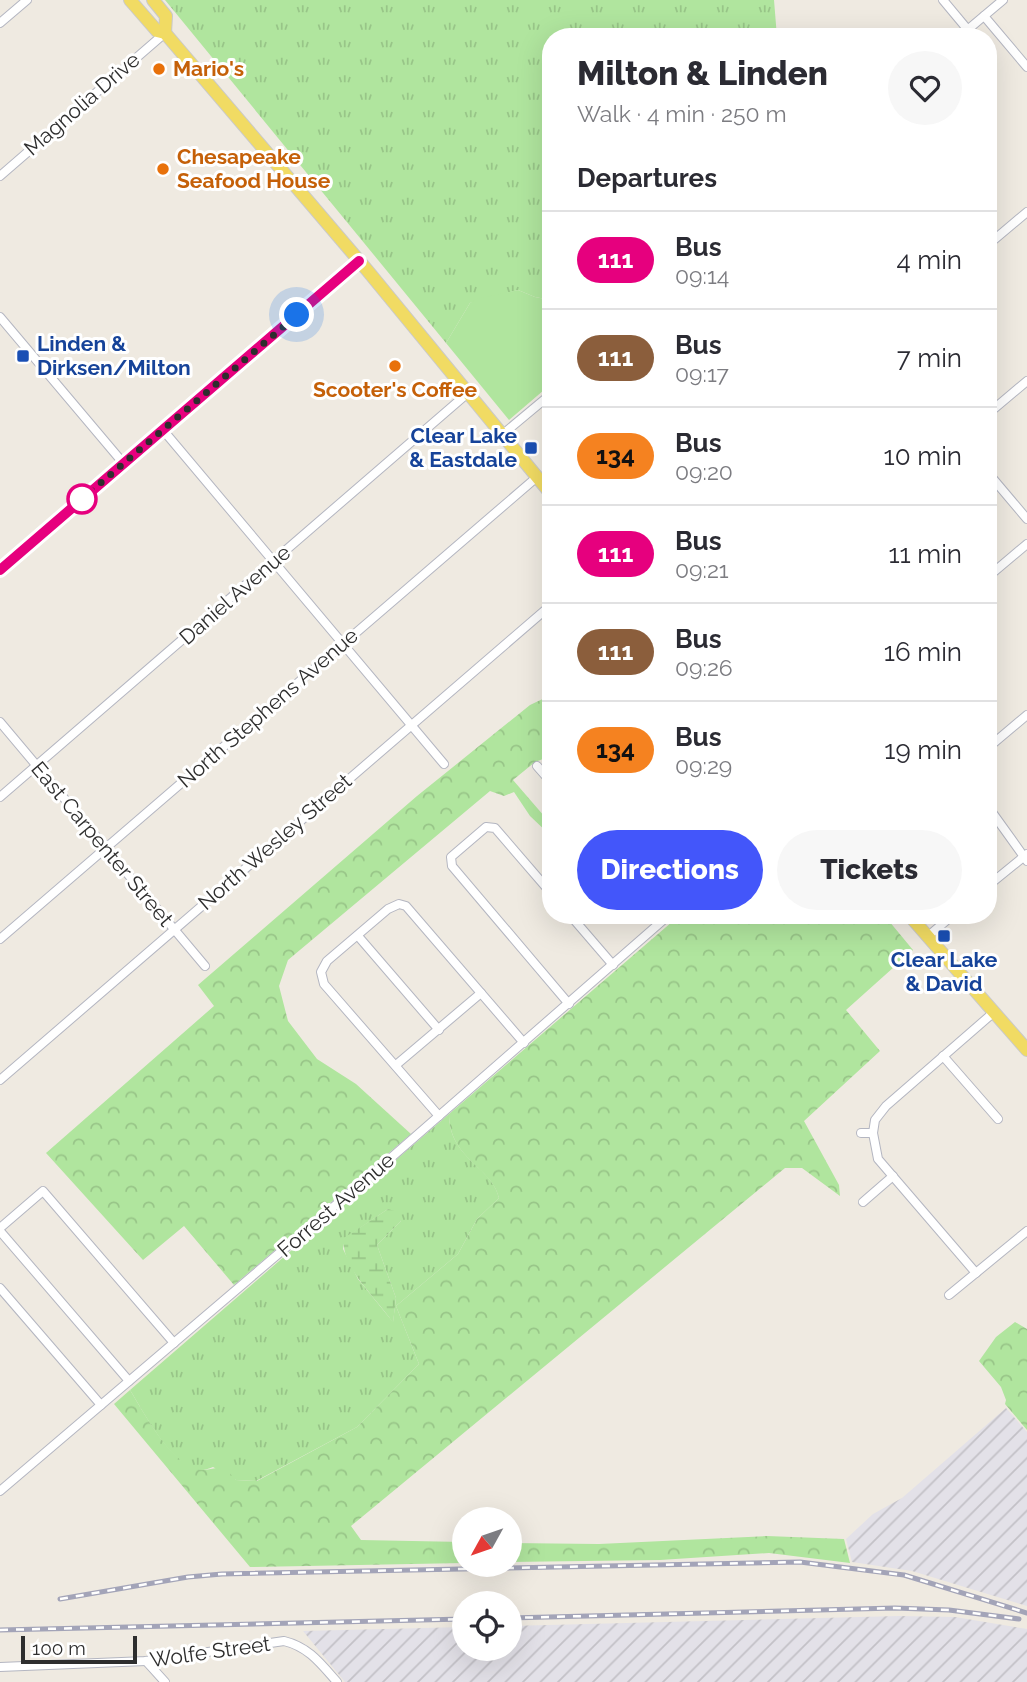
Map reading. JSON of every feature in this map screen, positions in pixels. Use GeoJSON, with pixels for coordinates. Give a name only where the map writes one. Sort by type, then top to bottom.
{"type":"FeatureCollection","features":[{"type":"Feature","properties":{"kind":"main road"},"geometry":{"type":"LineString","coordinates":[[130,0],[157,31],[165,33],[469,392],[542,483]]}},
{"type":"Feature","properties":{"kind":"main road"},"geometry":{"type":"LineString","coordinates":[[153,0],[166,16],[165,33]]}},
{"type":"Feature","properties":{"kind":"main road"},"geometry":{"type":"LineString","coordinates":[[916,924],[1027,1050]]}},
{"type":"Feature","properties":{"kind":"street"},"geometry":{"type":"LineString","coordinates":[[0,23],[27,0]]}},
{"type":"Feature","properties":{"kind":"street"},"geometry":{"type":"LineString","coordinates":[[943,0],[966,28]]}},
{"type":"Feature","properties":{"kind":"street"},"geometry":{"type":"LineString","coordinates":[[970,28],[1003,0]]}},
{"type":"Feature","properties":{"kind":"street"},"geometry":{"type":"LineString","coordinates":[[984,16],[994,28]]}},
{"type":"Feature","properties":{"kind":"street"},"geometry":{"type":"LineString","coordinates":[[997,31],[1027,67]]}},
{"type":"Feature","properties":{"kind":"street","name":"Magnolia Drive"},"geometry":{"type":"LineString","coordinates":[[0,176],[165,33]]}},
{"type":"Feature","properties":{"kind":"street"},"geometry":{"type":"LineString","coordinates":[[997,237],[1027,212]]}},
{"type":"Feature","properties":{"kind":"street"},"geometry":{"type":"LineString","coordinates":[[0,570],[359,261]]}},
{"type":"Feature","properties":{"kind":"street"},"geometry":{"type":"LineString","coordinates":[[0,317],[124,464]]}},
{"type":"Feature","properties":{"kind":"street"},"geometry":{"type":"LineString","coordinates":[[997,406],[1027,381]]}},
{"type":"Feature","properties":{"kind":"street","name":"Daniel Avenue"},"geometry":{"type":"LineString","coordinates":[[0,797],[469,392]]}},
{"type":"Feature","properties":{"kind":"street"},"geometry":{"type":"LineString","coordinates":[[503,434],[542,402]]}},
{"type":"Feature","properties":{"kind":"street"},"geometry":{"type":"LineString","coordinates":[[163,430],[444,764]]}},
{"type":"Feature","properties":{"kind":"street","name":"North Stephens Avenue"},"geometry":{"type":"LineString","coordinates":[[0,939],[537,477]]}},
{"type":"Feature","properties":{"kind":"street"},"geometry":{"type":"LineString","coordinates":[[997,483],[1027,519]]}},
{"type":"Feature","properties":{"kind":"street"},"geometry":{"type":"LineString","coordinates":[[997,569],[1027,544]]}},
{"type":"Feature","properties":{"kind":"street","name":"North Wesley Street"},"geometry":{"type":"LineString","coordinates":[[0,1080],[542,613]]}},
{"type":"Feature","properties":{"kind":"street"},"geometry":{"type":"LineString","coordinates":[[997,740],[1027,715]]}},
{"type":"Feature","properties":{"kind":"street","name":"East Carpenter Street"},"geometry":{"type":"LineString","coordinates":[[0,722],[205,966]]}},
{"type":"Feature","properties":{"kind":"street"},"geometry":{"type":"LineString","coordinates":[[537,766],[542,771]]}},
{"type":"Feature","properties":{"kind":"street"},"geometry":{"type":"LineString","coordinates":[[997,819],[1026,857],[997,879]]}},
{"type":"Feature","properties":{"kind":"street"},"geometry":{"type":"LineString","coordinates":[[542,883],[495,828],[486,827],[451,857],[452,866],[569,1004]]}},
{"type":"Feature","properties":{"kind":"street"},"geometry":{"type":"LineString","coordinates":[[439,1116],[324,984],[321,977],[323,966],[394,905],[406,906],[524,1043]]}},
{"type":"Feature","properties":{"kind":"street"},"geometry":{"type":"LineString","coordinates":[[578,924],[613,965]]}},
{"type":"Feature","properties":{"kind":"street","name":"Forrest Avenue"},"geometry":{"type":"LineString","coordinates":[[0,1491],[524,1043],[658,924]]}},
{"type":"Feature","properties":{"kind":"street"},"geometry":{"type":"LineString","coordinates":[[927,937],[942,924]]}},
{"type":"Feature","properties":{"kind":"street"},"geometry":{"type":"LineString","coordinates":[[358,936],[439,1030]]}},
{"type":"Feature","properties":{"kind":"street"},"geometry":{"type":"LineString","coordinates":[[396,1065],[481,993]]}},
{"type":"Feature","properties":{"kind":"street"},"geometry":{"type":"LineString","coordinates":[[976,1273],[878,1158],[873,1133],[875,1120],[880,1112],[993,1013]]}},
{"type":"Feature","properties":{"kind":"street"},"geometry":{"type":"LineString","coordinates":[[943,1056],[998,1119]]}},
{"type":"Feature","properties":{"kind":"street"},"geometry":{"type":"LineString","coordinates":[[861,1133],[873,1133]]}},
{"type":"Feature","properties":{"kind":"street"},"geometry":{"type":"LineString","coordinates":[[863,1202],[893,1176]]}},
{"type":"Feature","properties":{"kind":"street"},"geometry":{"type":"LineString","coordinates":[[129,1381],[0,1229],[43,1191],[174,1343]]}},
{"type":"Feature","properties":{"kind":"street"},"geometry":{"type":"LineString","coordinates":[[949,1296],[1027,1230]]}},
{"type":"Feature","properties":{"kind":"street"},"geometry":{"type":"LineString","coordinates":[[0,1288],[101,1405]]}},
{"type":"Feature","properties":{"kind":"street","name":"Wolfe Street"},"geometry":{"type":"LineString","coordinates":[[0,1667],[146,1661],[284,1642],[310,1652],[337,1682]]}},
{"type":"Feature","properties":{"kind":"street"},"geometry":{"type":"LineString","coordinates":[[146,1661],[165,1682]]}},
{"type":"Feature","properties":{"kind":"shaded area"},"geometry":{"type":"Polygon","coordinates":[[[1006,1408],[1027,1432],[1027,1606],[912,1571],[852,1562],[846,1539],[873,1514],[902,1498],[1006,1408]]]}},
{"type":"Feature","properties":{"kind":"shaded area"},"geometry":{"type":"Polygon","coordinates":[[[899,1616],[955,1617],[1027,1629],[1027,1682],[345,1682],[303,1631],[452,1627],[452,1661],[522,1661],[522,1626],[899,1616]]]}},
{"type":"Feature","properties":{"kind":"green space"},"geometry":{"type":"Polygon","coordinates":[[[165,0],[774,0],[776,28],[542,28],[542,298],[518,290],[470,303],[446,343],[165,0]]]}},
{"type":"Feature","properties":{"kind":"green space"},"geometry":{"type":"Polygon","coordinates":[[[518,290],[542,298],[542,392],[509,420],[446,343],[470,303],[518,290]]]}},
{"type":"Feature","properties":{"kind":"green space"},"geometry":{"type":"Polygon","coordinates":[[[542,699],[542,759],[513,780],[542,814],[542,827],[530,816],[514,792],[504,796],[490,791],[288,960],[279,986],[288,1021],[317,1059],[356,1084],[411,1134],[234,1285],[184,1226],[143,1260],[46,1153],[214,1006],[198,985],[417,796],[530,705],[542,699]]]}},
{"type":"Feature","properties":{"kind":"green space"},"geometry":{"type":"Polygon","coordinates":[[[670,924],[891,924],[913,950],[846,1010],[880,1051],[804,1121],[839,1185],[840,1196],[802,1168],[785,1168],[351,1526],[361,1540],[452,1542],[452,1563],[250,1567],[114,1404],[130,1390],[159,1436],[177,1457],[200,1470],[224,1467],[236,1480],[257,1481],[357,1427],[419,1364],[396,1306],[458,1254],[477,1219],[499,1198],[495,1187],[456,1142],[449,1114],[670,924]]]}},
{"type":"Feature","properties":{"kind":"green space"},"geometry":{"type":"Polygon","coordinates":[[[449,1114],[456,1142],[495,1187],[499,1198],[477,1219],[458,1254],[396,1306],[419,1364],[357,1427],[256,1481],[236,1480],[213,1467],[197,1470],[177,1458],[150,1424],[130,1390],[449,1114]],[[388,1209],[345,1238],[343,1249],[358,1279],[393,1322],[396,1298],[377,1245],[401,1221],[388,1209]]]}},
{"type":"Feature","properties":{"kind":"green space"},"geometry":{"type":"Polygon","coordinates":[[[388,1209],[398,1212],[401,1221],[377,1245],[396,1298],[393,1323],[361,1283],[344,1249],[344,1238],[388,1209]]]}},
{"type":"Feature","properties":{"kind":"green space"},"geometry":{"type":"Polygon","coordinates":[[[1015,1322],[1027,1329],[1027,1430],[1005,1404],[1001,1387],[979,1361],[996,1337],[1015,1322]]]}},
{"type":"Feature","properties":{"kind":"green space"},"geometry":{"type":"Polygon","coordinates":[[[767,1536],[844,1539],[850,1563],[769,1553],[660,1560],[522,1562],[522,1543],[599,1544],[767,1536]]]}},
{"type":"Feature","properties":{"kind":"railway"},"geometry":{"type":"LineString","coordinates":[[60,1599],[188,1577],[222,1574],[800,1562],[904,1575],[1027,1613]]}},
{"type":"Feature","properties":{"kind":"railway"},"geometry":{"type":"LineString","coordinates":[[522,1618],[895,1608],[949,1610],[1019,1619]]}},
{"type":"Feature","properties":{"kind":"railway"},"geometry":{"type":"LineString","coordinates":[[0,1630],[452,1619]]}},
{"type":"Feature","properties":{"kind":"bus line","name":"111"},"geometry":{"type":"LineString","coordinates":[[0,570],[359,261]]}},
{"type":"Feature","properties":{"kind":"place","name":"Mario's"},"geometry":{"type":"Point","coordinates":[159,69]}},
{"type":"Feature","properties":{"kind":"place","name":"Chesapeake Seafood House"},"geometry":{"type":"Point","coordinates":[163,169]}},
{"type":"Feature","properties":{"kind":"place","name":"Linden & Dirksen/Milton"},"geometry":{"type":"Point","coordinates":[23,356]}},
{"type":"Feature","properties":{"kind":"place","name":"Scooter's Coffee"},"geometry":{"type":"Point","coordinates":[395,366]}},
{"type":"Feature","properties":{"kind":"place","name":"Clear Lake & Eastdale"},"geometry":{"type":"Point","coordinates":[531,448]}},
{"type":"Feature","properties":{"kind":"place","name":"Clear Lake & David"},"geometry":{"type":"Point","coordinates":[944,936]}},
{"type":"Feature","properties":{"kind":"route"},"geometry":{"type":"LineString","coordinates":[[82,499],[297,315]]}}]}
